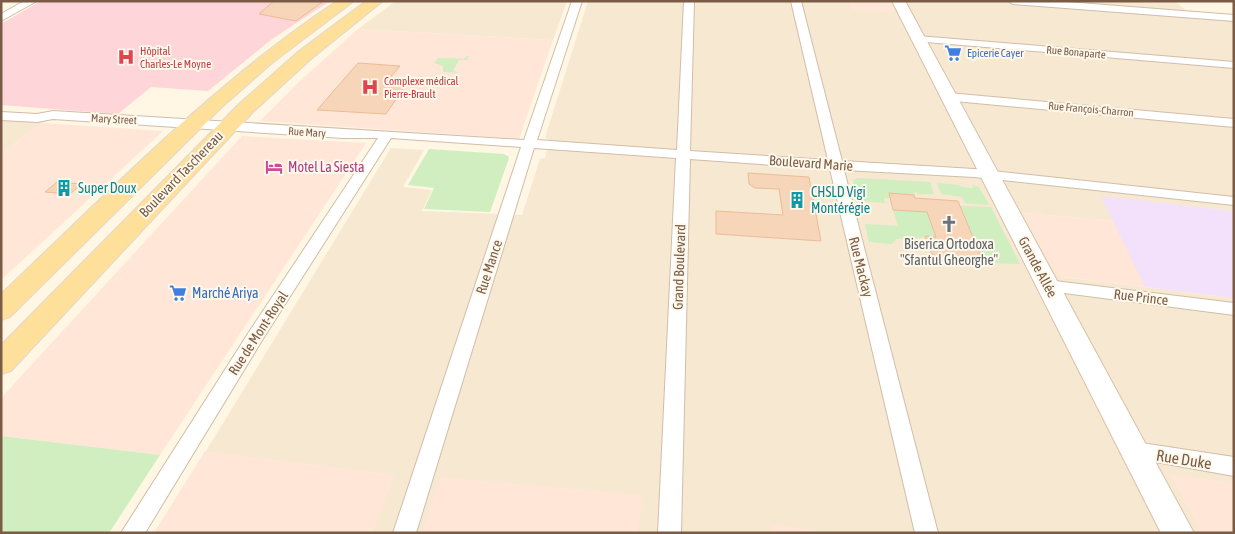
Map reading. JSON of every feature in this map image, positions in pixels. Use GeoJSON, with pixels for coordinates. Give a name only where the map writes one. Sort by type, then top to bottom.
{"type":"FeatureCollection","features":[{"type":"Feature","properties":{"kind":"main road","name":"Boulevard Taschereau"},"geometry":{"type":"LineString","coordinates":[[1,310],[193,124],[269,58],[348,1]]}},
{"type":"Feature","properties":{"kind":"main road","name":"Boulevard Taschereau"},"geometry":{"type":"LineString","coordinates":[[1,363],[263,91],[305,55],[376,1]]}},
{"type":"Feature","properties":{"kind":"main road","name":"Grande Allée"},"geometry":{"type":"LineString","coordinates":[[898,1],[1178,533]]}},
{"type":"Feature","properties":{"kind":"street"},"geometry":{"type":"LineString","coordinates":[[1,18],[32,1]]}},
{"type":"Feature","properties":{"kind":"street","name":"Rue Mance"},"geometry":{"type":"LineString","coordinates":[[404,533],[528,144],[577,1]]}},
{"type":"Feature","properties":{"kind":"street","name":"Grand Boulevard"},"geometry":{"type":"LineString","coordinates":[[669,533],[689,1]]}},
{"type":"Feature","properties":{"kind":"street","name":"Rue Mackay"},"geometry":{"type":"LineString","coordinates":[[796,1],[927,533]]}},
{"type":"Feature","properties":{"kind":"street"},"geometry":{"type":"LineString","coordinates":[[1013,1],[1234,18]]}},
{"type":"Feature","properties":{"kind":"street","name":"Rue Bonaparte"},"geometry":{"type":"LineString","coordinates":[[918,39],[1234,65]]}},
{"type":"Feature","properties":{"kind":"street","name":"Rue François-Charron"},"geometry":{"type":"LineString","coordinates":[[948,97],[1234,122]]}},
{"type":"Feature","properties":{"kind":"street","name":"Mary Street"},"geometry":{"type":"LineString","coordinates":[[1,116],[37,118],[53,115],[227,127]]}},
{"type":"Feature","properties":{"kind":"street","name":"Rue Mary"},"geometry":{"type":"LineString","coordinates":[[227,127],[343,134],[387,134]]}},
{"type":"Feature","properties":{"kind":"street","name":"Boulevard Marie"},"geometry":{"type":"LineString","coordinates":[[387,134],[989,175],[1234,201]]}},
{"type":"Feature","properties":{"kind":"street","name":"Rue de Mont-Royal"},"geometry":{"type":"LineString","coordinates":[[132,533],[255,336],[387,134]]}},
{"type":"Feature","properties":{"kind":"street","name":"Rue Prince"},"geometry":{"type":"LineString","coordinates":[[1047,286],[1234,309]]}},
{"type":"Feature","properties":{"kind":"street","name":"Rue Duke"},"geometry":{"type":"LineString","coordinates":[[1135,452],[1234,467]]}},
{"type":"Feature","properties":{"kind":"shaded area","name":"Hôpital Charles-Le Moyne"},"geometry":{"type":"Polygon","coordinates":[[[41,1],[330,1],[272,39],[208,91],[151,87],[118,114],[1,105],[1,24],[41,1]]]}},
{"type":"Feature","properties":{"kind":"shaded area"},"geometry":{"type":"Polygon","coordinates":[[[396,1],[567,1],[553,40],[358,29],[396,1]]]}},
{"type":"Feature","properties":{"kind":"shaded area"},"geometry":{"type":"Polygon","coordinates":[[[588,1],[1175,1],[1190,14],[1234,18],[1234,211],[1102,197],[1117,221],[1023,213],[1063,277],[1234,298],[1234,533],[156,533],[391,148],[424,150],[403,187],[432,190],[422,211],[522,215],[540,159],[545,158],[549,140],[545,138],[588,1]]]}},
{"type":"Feature","properties":{"kind":"shaded area"},"geometry":{"type":"Polygon","coordinates":[[[826,1],[889,1],[895,12],[853,11],[849,2],[826,1]]]}},
{"type":"Feature","properties":{"kind":"shaded area"},"geometry":{"type":"Polygon","coordinates":[[[358,29],[553,40],[519,139],[260,121],[300,81],[358,29]]]}},
{"type":"Feature","properties":{"kind":"shaded area"},"geometry":{"type":"Polygon","coordinates":[[[1,112],[53,115],[1,153],[1,112]]]}},
{"type":"Feature","properties":{"kind":"shaded area"},"geometry":{"type":"Polygon","coordinates":[[[42,123],[163,131],[1,280],[1,153],[42,123]]]}},
{"type":"Feature","properties":{"kind":"shaded area"},"geometry":{"type":"Polygon","coordinates":[[[242,136],[366,143],[160,455],[1,436],[1,398],[242,136]]]}},
{"type":"Feature","properties":{"kind":"shaded area"},"geometry":{"type":"Polygon","coordinates":[[[1101,196],[1234,211],[1234,298],[1145,287],[1101,196]]]}},
{"type":"Feature","properties":{"kind":"shaded area"},"geometry":{"type":"Polygon","coordinates":[[[1023,213],[1117,221],[1145,287],[1059,276],[1055,273],[1023,213]]]}},
{"type":"Feature","properties":{"kind":"shaded area"},"geometry":{"type":"Polygon","coordinates":[[[205,451],[395,475],[373,533],[154,533],[205,451]]]}},
{"type":"Feature","properties":{"kind":"shaded area"},"geometry":{"type":"Polygon","coordinates":[[[1170,474],[1234,483],[1234,533],[1202,533],[1170,474]]]}},
{"type":"Feature","properties":{"kind":"shaded area"},"geometry":{"type":"Polygon","coordinates":[[[441,477],[642,495],[638,533],[422,533],[441,477]]]}},
{"type":"Feature","properties":{"kind":"shaded area"},"geometry":{"type":"Polygon","coordinates":[[[772,523],[827,533],[773,533],[772,523]]]}},
{"type":"Feature","properties":{"kind":"green space"},"geometry":{"type":"Polygon","coordinates":[[[469,56],[467,60],[459,60],[453,71],[459,73],[443,72],[443,66],[434,63],[438,58],[464,59],[469,56]]]}},
{"type":"Feature","properties":{"kind":"green space"},"geometry":{"type":"Polygon","coordinates":[[[429,149],[504,154],[508,156],[509,158],[490,212],[424,209],[434,188],[408,185],[429,149]]]}},
{"type":"Feature","properties":{"kind":"green space"},"geometry":{"type":"Polygon","coordinates":[[[858,178],[930,182],[934,194],[918,194],[915,191],[915,195],[889,193],[890,198],[884,198],[885,203],[858,201],[853,180],[858,178]]]}},
{"type":"Feature","properties":{"kind":"green space"},"geometry":{"type":"Polygon","coordinates":[[[937,183],[959,185],[961,187],[973,188],[972,185],[979,187],[989,205],[965,203],[962,197],[941,194],[937,183]]]}},
{"type":"Feature","properties":{"kind":"green space"},"geometry":{"type":"Polygon","coordinates":[[[925,206],[936,237],[896,239],[892,244],[869,242],[865,224],[898,226],[893,210],[925,206]]]}},
{"type":"Feature","properties":{"kind":"green space"},"geometry":{"type":"Polygon","coordinates":[[[960,206],[991,207],[1020,264],[957,262],[952,259],[981,259],[977,249],[983,249],[979,240],[974,240],[960,206]]]}},
{"type":"Feature","properties":{"kind":"green space"},"geometry":{"type":"Polygon","coordinates":[[[1,436],[160,455],[109,533],[1,533],[1,436]]]}},
{"type":"Feature","properties":{"kind":"building"},"geometry":{"type":"Polygon","coordinates":[[[274,1],[324,1],[296,21],[259,14],[274,1]]]}},
{"type":"Feature","properties":{"kind":"building","name":"Complexe médical Pierre-Brault"},"geometry":{"type":"Polygon","coordinates":[[[358,63],[400,66],[385,84],[405,86],[386,114],[317,110],[358,63]]]}},
{"type":"Feature","properties":{"kind":"building","name":"CHSLD Vigi Montérégie"},"geometry":{"type":"Polygon","coordinates":[[[748,173],[809,177],[821,241],[716,234],[716,211],[783,215],[779,189],[755,188],[749,184],[748,173]]]}},
{"type":"Feature","properties":{"kind":"building","name":"Super Doux"},"geometry":{"type":"Polygon","coordinates":[[[57,182],[82,184],[70,194],[45,192],[57,182]]]}},
{"type":"Feature","properties":{"kind":"building","name":"Biserica Ortodoxa \"Sfantul Gheorghe\""},"geometry":{"type":"Polygon","coordinates":[[[889,193],[914,195],[915,198],[958,201],[982,259],[950,259],[949,257],[932,255],[925,236],[936,237],[927,212],[893,210],[889,193]]]}},
{"type":"Feature","properties":{"kind":"place","name":"Epicerie Cayer"},"geometry":{"type":"Point","coordinates":[953,53]}},
{"type":"Feature","properties":{"kind":"place","name":"Hôpital Charles-Le Moyne"},"geometry":{"type":"Point","coordinates":[126,57]}},
{"type":"Feature","properties":{"kind":"place","name":"Complexe médical Pierre-Brault"},"geometry":{"type":"Point","coordinates":[370,87]}},
{"type":"Feature","properties":{"kind":"place","name":"Motel La Siesta"},"geometry":{"type":"Point","coordinates":[274,167]}},
{"type":"Feature","properties":{"kind":"place","name":"Super Doux"},"geometry":{"type":"Point","coordinates":[64,188]}},
{"type":"Feature","properties":{"kind":"place","name":"CHSLD Vigi Montérégie"},"geometry":{"type":"Point","coordinates":[797,200]}},
{"type":"Feature","properties":{"kind":"place","name":"Biserica Ortodoxa \"Sfantul Gheorghe\""},"geometry":{"type":"Point","coordinates":[949,224]}},
{"type":"Feature","properties":{"kind":"place","name":"Marché Ariya"},"geometry":{"type":"Point","coordinates":[178,293]}}]}
